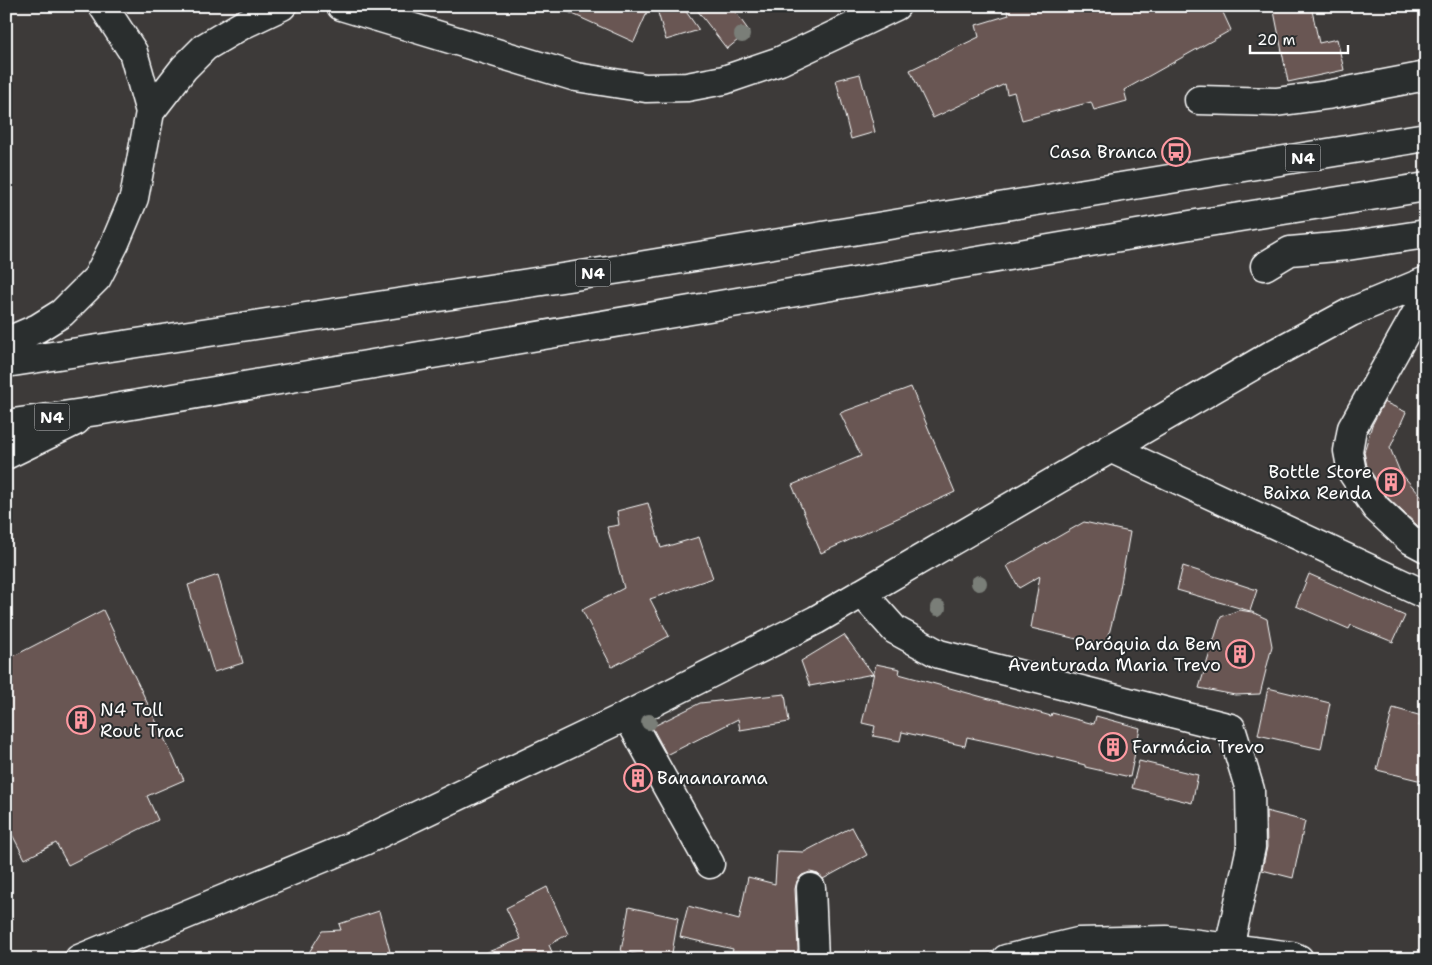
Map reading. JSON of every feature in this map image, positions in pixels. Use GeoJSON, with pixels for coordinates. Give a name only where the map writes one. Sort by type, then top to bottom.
{"type":"FeatureCollection","features":[{"type":"Feature","properties":{"kind":"main road"},"geometry":{"type":"LineString","coordinates":[[6,342],[38,328],[62,313],[97,278],[115,243],[134,198],[150,112],[133,52],[103,6]]}},
{"type":"Feature","properties":{"kind":"main road"},"geometry":{"type":"LineString","coordinates":[[150,112],[184,68],[205,47],[244,24],[282,6]]}},
{"type":"Feature","properties":{"kind":"main road"},"geometry":{"type":"LineString","coordinates":[[341,6],[576,77],[646,88],[687,88],[724,80],[780,61],[896,6]]}},
{"type":"Feature","properties":{"kind":"main road"},"geometry":{"type":"LineString","coordinates":[[1199,100],[1276,102],[1327,95],[1426,76]]}},
{"type":"Feature","properties":{"kind":"main road","name":"N4"},"geometry":{"type":"LineString","coordinates":[[6,363],[627,268],[1426,138]]}},
{"type":"Feature","properties":{"kind":"main road","name":"N4"},"geometry":{"type":"LineString","coordinates":[[6,424],[98,411],[1190,225],[1426,187]]}},
{"type":"Feature","properties":{"kind":"main road"},"geometry":{"type":"LineString","coordinates":[[1265,266],[1290,251],[1347,246],[1426,234]]}},
{"type":"Feature","properties":{"kind":"main road"},"geometry":{"type":"LineString","coordinates":[[79,959],[364,841],[816,620],[1273,354],[1350,312],[1426,281]]}},
{"type":"Feature","properties":{"kind":"main road"},"geometry":{"type":"LineString","coordinates":[[1426,296],[1352,428],[1348,451],[1352,472],[1376,508],[1409,539],[1426,548]]}},
{"type":"Feature","properties":{"kind":"main road"},"geometry":{"type":"LineString","coordinates":[[6,454],[98,411]]}},
{"type":"Feature","properties":{"kind":"main road"},"geometry":{"type":"LineString","coordinates":[[1110,448],[1426,596]]}},
{"type":"Feature","properties":{"kind":"main road"},"geometry":{"type":"LineString","coordinates":[[862,593],[895,630],[939,654],[1231,728],[1250,790],[1251,847],[1229,948]]}},
{"type":"Feature","properties":{"kind":"main road"},"geometry":{"type":"LineString","coordinates":[[627,714],[710,864]]}},
{"type":"Feature","properties":{"kind":"main road"},"geometry":{"type":"LineString","coordinates":[[810,888],[814,959]]}},
{"type":"Feature","properties":{"kind":"main road"},"geometry":{"type":"LineString","coordinates":[[1006,959],[1078,942],[1167,940],[1292,956],[1299,959]]}},
{"type":"Feature","properties":{"kind":"building"},"geometry":{"type":"Polygon","coordinates":[[[555,6],[650,6],[634,42],[555,6]]]}},
{"type":"Feature","properties":{"kind":"building"},"geometry":{"type":"Polygon","coordinates":[[[656,6],[682,6],[699,30],[666,40],[656,6]]]}},
{"type":"Feature","properties":{"kind":"building"},"geometry":{"type":"Polygon","coordinates":[[[694,6],[731,6],[749,31],[727,49],[694,6]]]}},
{"type":"Feature","properties":{"kind":"building"},"geometry":{"type":"Polygon","coordinates":[[[1005,6],[1220,6],[1231,30],[1124,90],[1127,101],[1094,110],[1091,102],[1022,120],[1014,92],[1007,94],[1005,84],[933,118],[910,70],[979,37],[976,25],[1009,15],[1005,6]]]}},
{"type":"Feature","properties":{"kind":"building"},"geometry":{"type":"Polygon","coordinates":[[[1273,6],[1311,6],[1319,43],[1337,39],[1344,70],[1288,82],[1273,6]]]}},
{"type":"Feature","properties":{"kind":"building"},"geometry":{"type":"Polygon","coordinates":[[[860,74],[875,132],[851,139],[836,80],[860,74]]]}},
{"type":"Feature","properties":{"kind":"building"},"geometry":{"type":"Polygon","coordinates":[[[911,387],[955,492],[821,553],[792,485],[861,456],[840,413],[911,387]]]}},
{"type":"Feature","properties":{"kind":"building"},"geometry":{"type":"Polygon","coordinates":[[[1384,402],[1406,412],[1390,448],[1400,472],[1426,502],[1426,530],[1418,526],[1388,498],[1367,466],[1364,452],[1372,425],[1384,402]]]}},
{"type":"Feature","properties":{"kind":"building"},"geometry":{"type":"Polygon","coordinates":[[[648,503],[661,548],[699,537],[713,578],[650,599],[669,636],[612,667],[582,610],[624,588],[607,527],[619,525],[617,511],[648,503]]]}},
{"type":"Feature","properties":{"kind":"building"},"geometry":{"type":"Polygon","coordinates":[[[1084,522],[1130,532],[1119,594],[1106,646],[1031,628],[1040,576],[1019,588],[1007,566],[1084,522]]]}},
{"type":"Feature","properties":{"kind":"building"},"geometry":{"type":"Polygon","coordinates":[[[1183,566],[1257,590],[1250,611],[1177,590],[1183,566]]]}},
{"type":"Feature","properties":{"kind":"building"},"geometry":{"type":"Polygon","coordinates":[[[1309,574],[1405,616],[1393,642],[1351,625],[1349,629],[1296,606],[1309,574]]]}},
{"type":"Feature","properties":{"kind":"building"},"geometry":{"type":"Polygon","coordinates":[[[218,575],[243,663],[214,672],[188,585],[218,575]]]}},
{"type":"Feature","properties":{"kind":"building","name":"N4 Toll Rout Trac"},"geometry":{"type":"Polygon","coordinates":[[[103,610],[184,780],[147,796],[158,820],[68,865],[56,843],[25,859],[6,823],[6,660],[103,610]]]}},
{"type":"Feature","properties":{"kind":"building","name":"Paróquia da Bem Aventurada Maria Trevo"},"geometry":{"type":"Polygon","coordinates":[[[1239,610],[1252,612],[1267,619],[1272,646],[1260,694],[1235,695],[1199,688],[1221,617],[1239,610]]]}},
{"type":"Feature","properties":{"kind":"building"},"geometry":{"type":"Polygon","coordinates":[[[844,635],[873,674],[810,686],[801,661],[844,635]]]}},
{"type":"Feature","properties":{"kind":"building"},"geometry":{"type":"Polygon","coordinates":[[[876,664],[900,669],[899,674],[1051,716],[1052,713],[1094,724],[1096,716],[1140,728],[1130,777],[967,737],[965,746],[902,732],[900,741],[873,736],[875,726],[862,723],[876,664]]]}},
{"type":"Feature","properties":{"kind":"building"},"geometry":{"type":"Polygon","coordinates":[[[1268,688],[1330,703],[1321,749],[1258,735],[1268,688]]]}},
{"type":"Feature","properties":{"kind":"building"},"geometry":{"type":"Polygon","coordinates":[[[785,694],[789,722],[740,730],[738,719],[667,755],[652,727],[700,703],[785,694]]]}},
{"type":"Feature","properties":{"kind":"building"},"geometry":{"type":"Polygon","coordinates":[[[1393,708],[1422,716],[1419,726],[1426,727],[1426,782],[1377,770],[1393,708]]]}},
{"type":"Feature","properties":{"kind":"building"},"geometry":{"type":"Polygon","coordinates":[[[1139,761],[1198,775],[1192,803],[1132,788],[1139,761]]]}},
{"type":"Feature","properties":{"kind":"building"},"geometry":{"type":"Polygon","coordinates":[[[1266,811],[1305,821],[1293,878],[1262,870],[1267,847],[1266,811]]]}},
{"type":"Feature","properties":{"kind":"building"},"geometry":{"type":"Polygon","coordinates":[[[852,827],[867,855],[823,879],[818,874],[810,872],[802,875],[797,881],[795,889],[798,949],[795,959],[731,959],[733,949],[680,937],[688,906],[739,920],[748,877],[775,884],[777,851],[804,852],[852,827]]]}},
{"type":"Feature","properties":{"kind":"building"},"geometry":{"type":"Polygon","coordinates":[[[547,887],[568,934],[549,945],[555,959],[475,959],[475,957],[521,939],[506,908],[547,887]]]}},
{"type":"Feature","properties":{"kind":"building"},"geometry":{"type":"Polygon","coordinates":[[[629,907],[678,918],[671,959],[658,959],[621,951],[629,907]]]}},
{"type":"Feature","properties":{"kind":"building"},"geometry":{"type":"Polygon","coordinates":[[[379,911],[392,959],[305,959],[322,931],[341,930],[339,924],[379,911]]]}},
{"type":"Feature","properties":{"kind":"place","name":"Casa Branca"},"geometry":{"type":"Point","coordinates":[1176,152]}},
{"type":"Feature","properties":{"kind":"place","name":"Bottle Store Baixa Renda"},"geometry":{"type":"Point","coordinates":[1391,482]}},
{"type":"Feature","properties":{"kind":"place","name":"Paróquia da Bem Aventurada Maria Trevo"},"geometry":{"type":"Point","coordinates":[1240,654]}},
{"type":"Feature","properties":{"kind":"place","name":"N4 Toll Rout Trac"},"geometry":{"type":"Point","coordinates":[81,720]}},
{"type":"Feature","properties":{"kind":"place","name":"Farmácia Trevo"},"geometry":{"type":"Point","coordinates":[1113,747]}},
{"type":"Feature","properties":{"kind":"place","name":"Bananarama"},"geometry":{"type":"Point","coordinates":[638,778]}}]}
